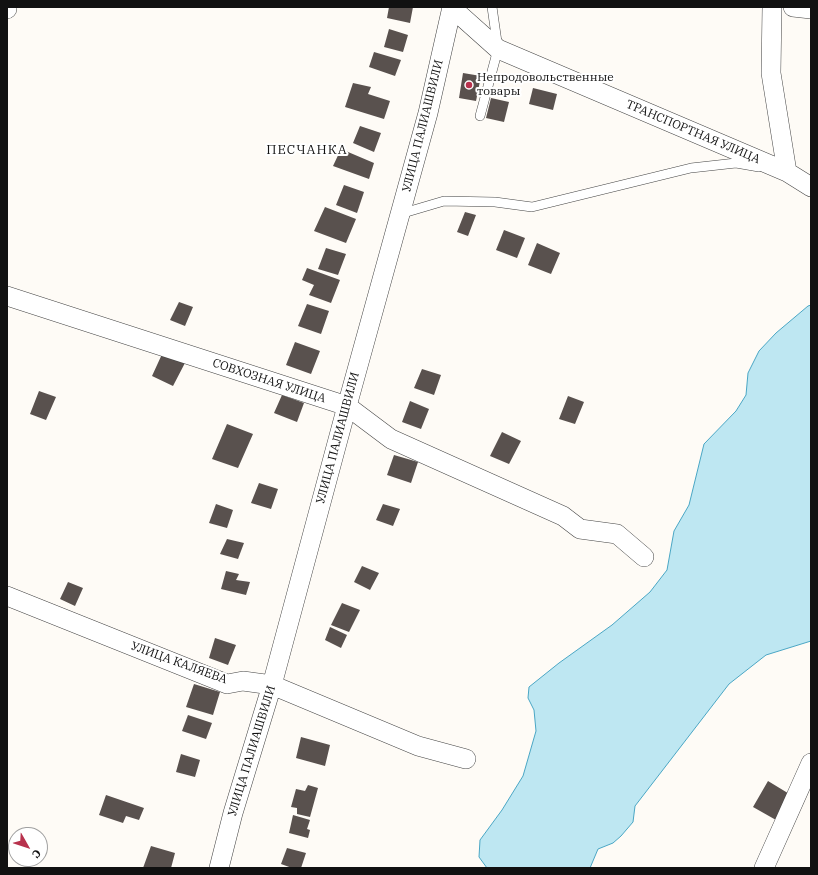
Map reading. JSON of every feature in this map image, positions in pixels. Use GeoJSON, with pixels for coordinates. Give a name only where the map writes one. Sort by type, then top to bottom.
{"type":"FeatureCollection","features":[{"type":"Feature","properties":{"kind":"street","name":"ТРАНСПОРТНАЯ УЛИЦА"},"geometry":{"type":"LineString","coordinates":[[452,7],[498,49],[787,172],[811,187]]}},
{"type":"Feature","properties":{"kind":"street","name":"УЛИЦА ПАЛИАШВИЛИ"},"geometry":{"type":"LineString","coordinates":[[219,868],[233,813],[272,685],[428,113],[452,7]]}},
{"type":"Feature","properties":{"kind":"street"},"geometry":{"type":"LineString","coordinates":[[772,7],[771,73],[787,172]]}},
{"type":"Feature","properties":{"kind":"street"},"geometry":{"type":"LineString","coordinates":[[793,7],[811,9]]}},
{"type":"Feature","properties":{"kind":"street","name":"СОВХОЗНАЯ УЛИЦА"},"geometry":{"type":"LineString","coordinates":[[7,296],[347,406],[391,439],[563,516],[580,529],[617,534],[644,557]]}},
{"type":"Feature","properties":{"kind":"street","name":"УЛИЦА КАЛЯЕВА"},"geometry":{"type":"LineString","coordinates":[[7,596],[227,684],[243,681],[272,685],[418,746],[466,759]]}},
{"type":"Feature","properties":{"kind":"street"},"geometry":{"type":"LineString","coordinates":[[764,868],[811,763]]}},
{"type":"Feature","properties":{"kind":"lane"},"geometry":{"type":"LineString","coordinates":[[480,116],[498,49],[492,7]]}},
{"type":"Feature","properties":{"kind":"lane"},"geometry":{"type":"LineString","coordinates":[[400,214],[444,201],[495,202],[532,207],[691,168],[736,164],[787,172]]}},
{"type":"Feature","properties":{"kind":"water"},"geometry":{"type":"Polygon","coordinates":[[[811,305],[811,641],[766,655],[729,684],[635,806],[633,822],[613,843],[598,849],[590,868],[487,868],[479,857],[480,840],[502,810],[523,776],[536,731],[534,710],[528,698],[529,687],[559,663],[612,625],[650,592],[667,570],[674,531],[689,505],[704,444],[736,411],[746,395],[748,373],[759,351],[776,333],[811,305]]]}},
{"type":"Feature","properties":{"kind":"building"},"geometry":{"type":"Polygon","coordinates":[[[389,7],[413,7],[410,23],[387,18],[389,7]]]}},
{"type":"Feature","properties":{"kind":"building"},"geometry":{"type":"Polygon","coordinates":[[[389,29],[408,35],[403,52],[384,47],[389,29]]]}},
{"type":"Feature","properties":{"kind":"building"},"geometry":{"type":"Polygon","coordinates":[[[374,52],[401,60],[395,76],[369,67],[374,52]]]}},
{"type":"Feature","properties":{"kind":"building"},"geometry":{"type":"Polygon","coordinates":[[[463,73],[481,76],[476,101],[459,98],[463,73]]]}},
{"type":"Feature","properties":{"kind":"building"},"geometry":{"type":"Polygon","coordinates":[[[353,83],[371,87],[368,94],[390,101],[384,119],[345,107],[353,83]]]}},
{"type":"Feature","properties":{"kind":"building"},"geometry":{"type":"Polygon","coordinates":[[[533,88],[557,94],[553,110],[529,104],[533,88]]]}},
{"type":"Feature","properties":{"kind":"building"},"geometry":{"type":"Polygon","coordinates":[[[491,98],[509,102],[504,122],[486,118],[491,98]]]}},
{"type":"Feature","properties":{"kind":"building"},"geometry":{"type":"Polygon","coordinates":[[[360,126],[381,133],[374,152],[353,143],[360,126]]]}},
{"type":"Feature","properties":{"kind":"building"},"geometry":{"type":"Polygon","coordinates":[[[341,149],[374,163],[369,179],[333,166],[341,149]]]}},
{"type":"Feature","properties":{"kind":"building"},"geometry":{"type":"Polygon","coordinates":[[[344,185],[364,192],[357,213],[336,205],[344,185]]]}},
{"type":"Feature","properties":{"kind":"building"},"geometry":{"type":"Polygon","coordinates":[[[325,207],[356,219],[346,243],[314,231],[325,207]]]}},
{"type":"Feature","properties":{"kind":"building"},"geometry":{"type":"Polygon","coordinates":[[[465,212],[476,215],[468,236],[457,232],[465,212]]]}},
{"type":"Feature","properties":{"kind":"building"},"geometry":{"type":"Polygon","coordinates":[[[504,230],[525,238],[517,258],[496,250],[504,230]]]}},
{"type":"Feature","properties":{"kind":"building"},"geometry":{"type":"Polygon","coordinates":[[[537,243],[560,253],[551,274],[528,265],[537,243]]]}},
{"type":"Feature","properties":{"kind":"building"},"geometry":{"type":"Polygon","coordinates":[[[326,248],[346,254],[338,275],[318,269],[326,248]]]}},
{"type":"Feature","properties":{"kind":"building"},"geometry":{"type":"Polygon","coordinates":[[[307,268],[340,280],[331,303],[309,295],[314,285],[302,280],[307,268]]]}},
{"type":"Feature","properties":{"kind":"building"},"geometry":{"type":"Polygon","coordinates":[[[179,302],[193,307],[185,326],[170,320],[179,302]]]}},
{"type":"Feature","properties":{"kind":"building"},"geometry":{"type":"Polygon","coordinates":[[[307,304],[329,311],[321,334],[298,326],[307,304]]]}},
{"type":"Feature","properties":{"kind":"building"},"geometry":{"type":"Polygon","coordinates":[[[295,342],[320,351],[311,374],[286,365],[295,342]]]}},
{"type":"Feature","properties":{"kind":"building"},"geometry":{"type":"Polygon","coordinates":[[[163,352],[186,361],[173,386],[152,376],[163,352]]]}},
{"type":"Feature","properties":{"kind":"building"},"geometry":{"type":"Polygon","coordinates":[[[422,369],[441,375],[434,395],[414,388],[422,369]]]}},
{"type":"Feature","properties":{"kind":"building"},"geometry":{"type":"Polygon","coordinates":[[[39,391],[56,397],[46,420],[30,414],[39,391]]]}},
{"type":"Feature","properties":{"kind":"building"},"geometry":{"type":"Polygon","coordinates":[[[282,395],[304,403],[297,422],[274,413],[282,395]]]}},
{"type":"Feature","properties":{"kind":"building"},"geometry":{"type":"Polygon","coordinates":[[[568,396],[584,402],[575,424],[559,419],[568,396]]]}},
{"type":"Feature","properties":{"kind":"building"},"geometry":{"type":"Polygon","coordinates":[[[410,401],[429,409],[421,429],[402,422],[410,401]]]}},
{"type":"Feature","properties":{"kind":"building"},"geometry":{"type":"Polygon","coordinates":[[[227,424],[253,434],[238,468],[212,459],[227,424]]]}},
{"type":"Feature","properties":{"kind":"building"},"geometry":{"type":"Polygon","coordinates":[[[502,432],[521,441],[509,464],[490,456],[502,432]]]}},
{"type":"Feature","properties":{"kind":"building"},"geometry":{"type":"Polygon","coordinates":[[[394,455],[418,462],[411,483],[387,475],[394,455]]]}},
{"type":"Feature","properties":{"kind":"building"},"geometry":{"type":"Polygon","coordinates":[[[259,483],[278,489],[271,509],[251,503],[259,483]]]}},
{"type":"Feature","properties":{"kind":"building"},"geometry":{"type":"Polygon","coordinates":[[[216,504],[233,510],[227,528],[209,523],[216,504]]]}},
{"type":"Feature","properties":{"kind":"building"},"geometry":{"type":"Polygon","coordinates":[[[383,504],[400,509],[393,526],[376,520],[383,504]]]}},
{"type":"Feature","properties":{"kind":"building"},"geometry":{"type":"Polygon","coordinates":[[[227,539],[244,543],[238,559],[220,554],[227,539]]]}},
{"type":"Feature","properties":{"kind":"building"},"geometry":{"type":"Polygon","coordinates":[[[362,566],[379,573],[370,590],[354,582],[362,566]]]}},
{"type":"Feature","properties":{"kind":"building"},"geometry":{"type":"Polygon","coordinates":[[[226,571],[239,574],[236,580],[250,582],[246,595],[221,589],[226,571]]]}},
{"type":"Feature","properties":{"kind":"building"},"geometry":{"type":"Polygon","coordinates":[[[68,582],[83,588],[75,606],[60,599],[68,582]]]}},
{"type":"Feature","properties":{"kind":"building"},"geometry":{"type":"Polygon","coordinates":[[[342,603],[360,610],[349,632],[331,625],[342,603]]]}},
{"type":"Feature","properties":{"kind":"building"},"geometry":{"type":"Polygon","coordinates":[[[330,627],[347,635],[341,648],[325,640],[330,627]]]}},
{"type":"Feature","properties":{"kind":"building"},"geometry":{"type":"Polygon","coordinates":[[[215,638],[236,645],[228,665],[209,658],[215,638]]]}},
{"type":"Feature","properties":{"kind":"building"},"geometry":{"type":"Polygon","coordinates":[[[194,684],[220,692],[213,715],[186,707],[194,684]]]}},
{"type":"Feature","properties":{"kind":"building"},"geometry":{"type":"Polygon","coordinates":[[[188,715],[212,723],[206,739],[182,731],[188,715]]]}},
{"type":"Feature","properties":{"kind":"building"},"geometry":{"type":"Polygon","coordinates":[[[301,737],[330,745],[325,766],[296,758],[301,737]]]}},
{"type":"Feature","properties":{"kind":"building"},"geometry":{"type":"Polygon","coordinates":[[[181,754],[200,760],[195,777],[176,772],[181,754]]]}},
{"type":"Feature","properties":{"kind":"building"},"geometry":{"type":"Polygon","coordinates":[[[768,781],[791,795],[776,820],[753,807],[768,781]]]}},
{"type":"Feature","properties":{"kind":"building"},"geometry":{"type":"Polygon","coordinates":[[[308,785],[318,788],[310,817],[297,814],[297,808],[291,807],[296,789],[305,791],[308,785]]]}},
{"type":"Feature","properties":{"kind":"building"},"geometry":{"type":"Polygon","coordinates":[[[106,795],[144,808],[139,820],[126,816],[123,823],[99,815],[106,795]]]}},
{"type":"Feature","properties":{"kind":"building"},"geometry":{"type":"Polygon","coordinates":[[[293,815],[310,820],[307,829],[310,830],[308,838],[289,833],[293,815]]]}},
{"type":"Feature","properties":{"kind":"building"},"geometry":{"type":"Polygon","coordinates":[[[151,846],[175,853],[171,868],[143,868],[151,846]]]}},
{"type":"Feature","properties":{"kind":"building"},"geometry":{"type":"Polygon","coordinates":[[[287,848],[306,853],[301,868],[292,868],[281,864],[287,848]]]}},
{"type":"Feature","properties":{"kind":"place","name":"Непродовольственные товары"},"geometry":{"type":"Point","coordinates":[469,85]}},
{"type":"Feature","properties":{"kind":"district","name":"ПЕСЧАНКА"},"geometry":{"type":"Point","coordinates":[307,150]}}]}
